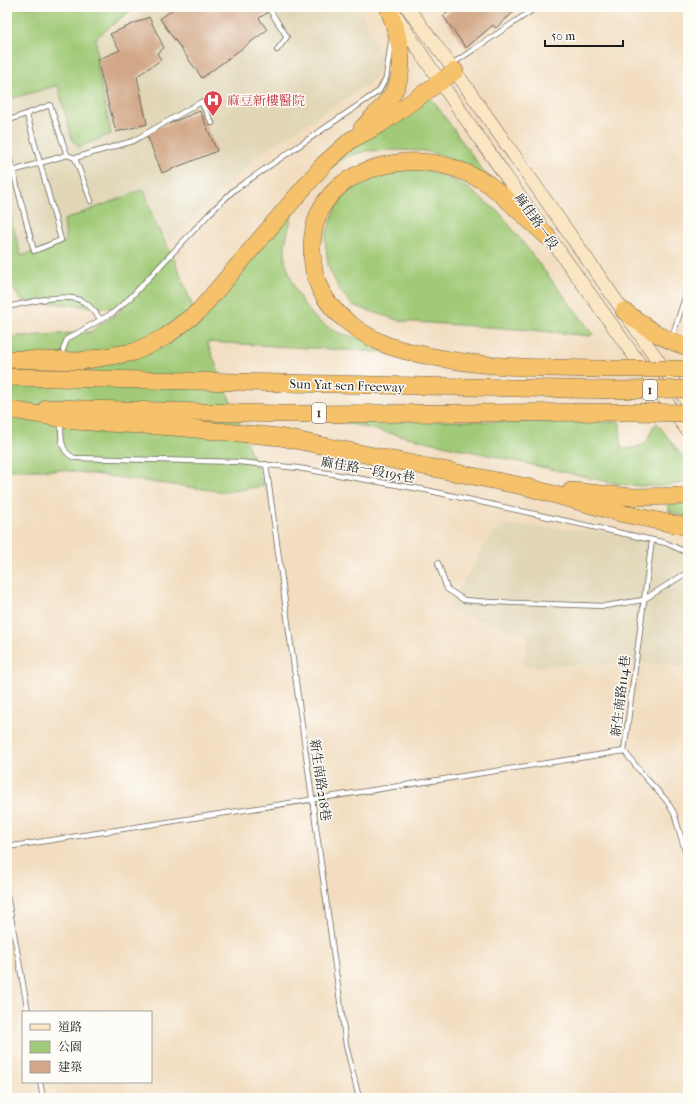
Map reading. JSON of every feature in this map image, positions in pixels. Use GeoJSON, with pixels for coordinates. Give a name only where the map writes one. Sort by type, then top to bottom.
{"type":"FeatureCollection","features":[{"type":"Feature","properties":{"kind":"highway"},"geometry":{"type":"LineString","coordinates":[[7,359],[80,361],[134,352],[165,337],[199,311],[324,164],[351,140],[392,95],[396,85],[400,63],[400,45],[388,7]]}},
{"type":"Feature","properties":{"kind":"highway"},"geometry":{"type":"LineString","coordinates":[[351,140],[382,123],[440,82],[453,68]]}},
{"type":"Feature","properties":{"kind":"highway"},"geometry":{"type":"LineString","coordinates":[[547,236],[490,185],[463,172],[440,164],[410,162],[379,166],[356,174],[331,194],[320,210],[312,234],[312,261],[315,280],[324,296],[340,316],[358,330],[382,343],[418,354],[474,364],[528,368],[688,369]]}},
{"type":"Feature","properties":{"kind":"highway"},"geometry":{"type":"LineString","coordinates":[[624,311],[657,335],[671,342],[688,347]]}},
{"type":"Feature","properties":{"kind":"highway","name":"Sun Yat-sen Freeway"},"geometry":{"type":"LineString","coordinates":[[7,378],[613,390],[688,389]]}},
{"type":"Feature","properties":{"kind":"highway"},"geometry":{"type":"LineString","coordinates":[[7,408],[74,421],[174,427],[280,437],[527,487],[624,514],[688,527]]}},
{"type":"Feature","properties":{"kind":"highway","name":"Sun Yat-sen Freeway"},"geometry":{"type":"LineString","coordinates":[[7,408],[282,414],[688,413]]}},
{"type":"Feature","properties":{"kind":"highway"},"geometry":{"type":"LineString","coordinates":[[527,487],[632,497],[688,496]]}},
{"type":"Feature","properties":{"kind":"main road","name":"麻佳路一段"},"geometry":{"type":"LineString","coordinates":[[388,7],[547,236],[688,432]]}},
{"type":"Feature","properties":{"kind":"main road","name":"麻佳路一段"},"geometry":{"type":"LineString","coordinates":[[407,7],[453,68],[688,403]]}},
{"type":"Feature","properties":{"kind":"lane"},"geometry":{"type":"LineString","coordinates":[[268,7],[287,38],[277,50]]}},
{"type":"Feature","properties":{"kind":"lane"},"geometry":{"type":"LineString","coordinates":[[63,350],[67,339],[101,320],[132,298],[208,214],[234,190],[379,91],[386,78],[392,36],[388,7]]}},
{"type":"Feature","properties":{"kind":"lane"},"geometry":{"type":"LineString","coordinates":[[453,68],[537,7]]}},
{"type":"Feature","properties":{"kind":"lane"},"geometry":{"type":"LineString","coordinates":[[13,171],[67,155],[75,158],[133,141],[201,102],[212,123]]}},
{"type":"Feature","properties":{"kind":"lane"},"geometry":{"type":"LineString","coordinates":[[7,121],[50,105],[67,155]]}},
{"type":"Feature","properties":{"kind":"lane"},"geometry":{"type":"LineString","coordinates":[[7,150],[34,251],[61,240],[27,114]]}},
{"type":"Feature","properties":{"kind":"lane"},"geometry":{"type":"LineString","coordinates":[[75,158],[92,201]]}},
{"type":"Feature","properties":{"kind":"lane"},"geometry":{"type":"LineString","coordinates":[[671,342],[678,316],[688,289]]}},
{"type":"Feature","properties":{"kind":"lane"},"geometry":{"type":"LineString","coordinates":[[7,307],[72,297],[89,305],[101,320]]}},
{"type":"Feature","properties":{"kind":"lane","name":"麻佳路一段195巷"},"geometry":{"type":"LineString","coordinates":[[61,426],[63,448],[67,454],[75,458],[266,464],[426,490],[666,543],[688,552]]}},
{"type":"Feature","properties":{"kind":"lane","name":"新生南路218巷"},"geometry":{"type":"LineString","coordinates":[[266,464],[346,1045],[359,1098]]}},
{"type":"Feature","properties":{"kind":"lane","name":"新生南路114巷"},"geometry":{"type":"LineString","coordinates":[[652,540],[624,751],[666,800],[674,813],[688,861]]}},
{"type":"Feature","properties":{"kind":"lane"},"geometry":{"type":"LineString","coordinates":[[438,563],[447,589],[464,600],[490,602],[605,606],[643,600],[688,572]]}},
{"type":"Feature","properties":{"kind":"lane"},"geometry":{"type":"LineString","coordinates":[[7,847],[624,751]]}},
{"type":"Feature","properties":{"kind":"lane"},"geometry":{"type":"LineString","coordinates":[[7,895],[28,1011]]}},
{"type":"Feature","properties":{"kind":"lane"},"geometry":{"type":"LineString","coordinates":[[40,1083],[43,1098]]}},
{"type":"Feature","properties":{"kind":"shaded area","name":"麻豆新樓醫院"},"geometry":{"type":"Polygon","coordinates":[[[152,7],[359,7],[384,64],[370,83],[259,154],[169,242],[153,219],[144,189],[66,242],[21,256],[7,204],[7,100],[58,85],[72,139],[79,146],[111,134],[98,71],[96,38],[152,7]]]}},
{"type":"Feature","properties":{"kind":"shaded area"},"geometry":{"type":"Polygon","coordinates":[[[499,524],[637,534],[688,555],[688,668],[634,662],[523,667],[528,635],[446,610],[499,524]]]}},
{"type":"Feature","properties":{"kind":"green space"},"geometry":{"type":"Polygon","coordinates":[[[7,7],[135,7],[96,38],[98,71],[111,134],[79,147],[72,139],[58,85],[7,100],[7,7]]]}},
{"type":"Feature","properties":{"kind":"green space"},"geometry":{"type":"Polygon","coordinates":[[[426,91],[505,201],[446,158],[426,151],[366,151],[346,157],[320,175],[300,198],[292,215],[285,244],[285,261],[296,291],[305,306],[318,321],[336,332],[412,354],[207,342],[264,486],[225,492],[63,470],[7,470],[7,337],[90,332],[123,309],[22,301],[7,281],[7,204],[21,256],[66,242],[64,220],[144,189],[153,219],[174,259],[195,312],[306,179],[426,91]]]}},
{"type":"Feature","properties":{"kind":"green space"},"geometry":{"type":"Polygon","coordinates":[[[411,166],[437,173],[468,188],[500,213],[593,334],[590,336],[531,330],[400,321],[352,305],[340,291],[328,266],[325,238],[336,206],[353,184],[377,170],[411,166]]]}},
{"type":"Feature","properties":{"kind":"green space"},"geometry":{"type":"Polygon","coordinates":[[[331,420],[620,422],[621,449],[633,448],[646,444],[653,427],[657,423],[688,464],[688,482],[650,486],[613,483],[331,420]]]}},
{"type":"Feature","properties":{"kind":"green space"},"geometry":{"type":"Polygon","coordinates":[[[688,496],[688,518],[669,511],[669,504],[688,496]]]}},
{"type":"Feature","properties":{"kind":"building"},"geometry":{"type":"Polygon","coordinates":[[[176,7],[262,7],[267,13],[259,18],[267,30],[202,78],[160,19],[176,7]]]}},
{"type":"Feature","properties":{"kind":"building"},"geometry":{"type":"Polygon","coordinates":[[[456,7],[485,7],[488,11],[493,7],[519,7],[496,28],[493,25],[466,48],[443,16],[456,7]]]}},
{"type":"Feature","properties":{"kind":"building"},"geometry":{"type":"Polygon","coordinates":[[[149,17],[164,48],[157,53],[161,60],[137,76],[147,124],[116,132],[97,60],[120,50],[110,34],[149,17]]]}},
{"type":"Feature","properties":{"kind":"building"},"geometry":{"type":"Polygon","coordinates":[[[200,111],[217,151],[162,173],[146,133],[200,111]]]}},
{"type":"Feature","properties":{"kind":"place","name":"麻豆新樓醫院"},"geometry":{"type":"Point","coordinates":[213,117]}}]}
